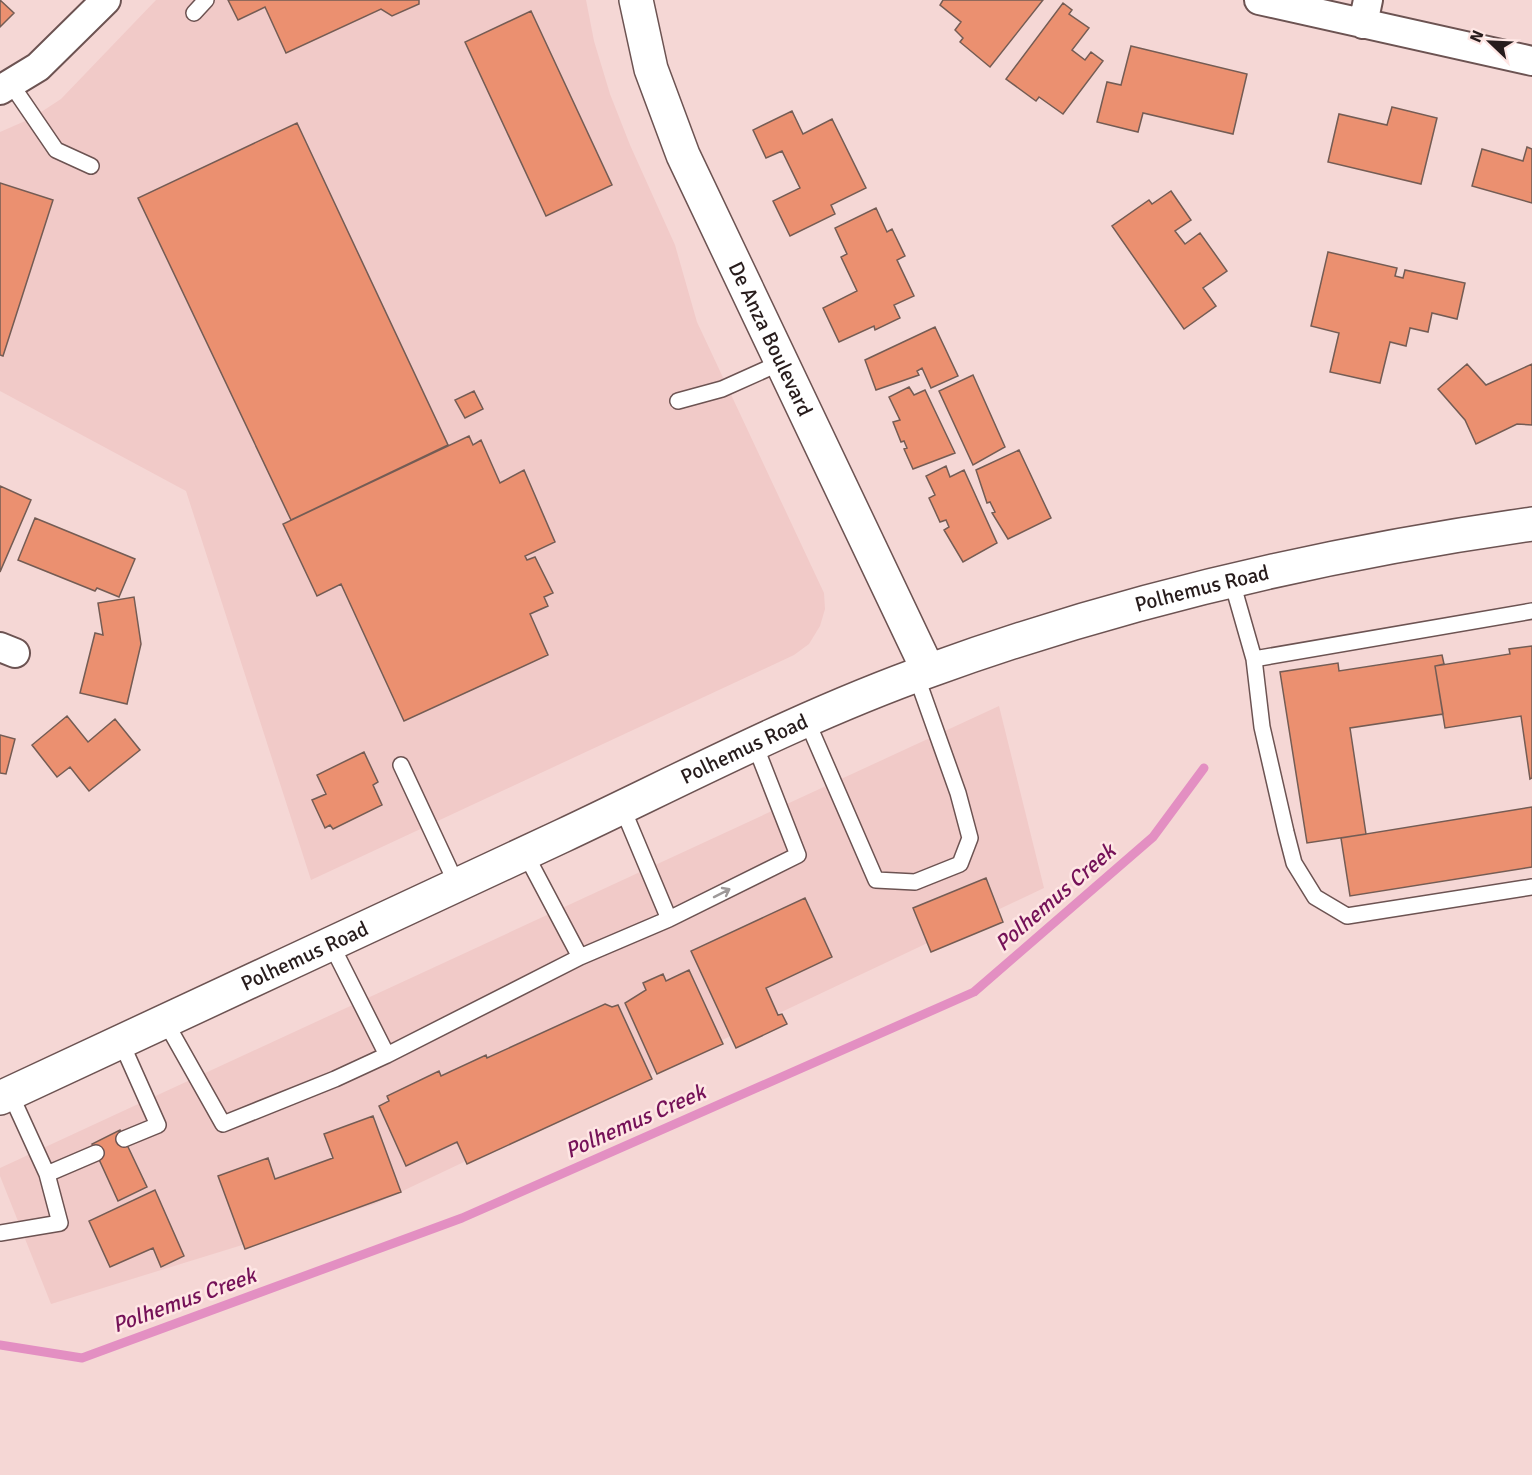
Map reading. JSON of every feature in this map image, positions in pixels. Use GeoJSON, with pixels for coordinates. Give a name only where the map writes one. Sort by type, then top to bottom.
{"type":"FeatureCollection","features":[{"type":"Feature","properties":{"kind":"main road","name":"De Anza Boulevard"},"geometry":{"type":"LineString","coordinates":[[636,0],[651,69],[666,116],[922,673]]}},
{"type":"Feature","properties":{"kind":"main road","name":"Polhemus Road"},"geometry":{"type":"LineString","coordinates":[[5,1096],[754,745],[922,673],[1088,619],[1232,582],[1408,545],[1532,524]]}},
{"type":"Feature","properties":{"kind":"street"},"geometry":{"type":"LineString","coordinates":[[5,87],[55,52],[106,0]]}},
{"type":"Feature","properties":{"kind":"street"},"geometry":{"type":"LineString","coordinates":[[1259,0],[1366,12],[1532,61]]}},
{"type":"Feature","properties":{"kind":"lane"},"geometry":{"type":"LineString","coordinates":[[194,13],[206,0]]}},
{"type":"Feature","properties":{"kind":"lane"},"geometry":{"type":"LineString","coordinates":[[5,87],[56,150],[91,166]]}},
{"type":"Feature","properties":{"kind":"lane"},"geometry":{"type":"LineString","coordinates":[[678,401],[722,389],[780,363]]}},
{"type":"Feature","properties":{"kind":"lane"},"geometry":{"type":"LineString","coordinates":[[1232,582],[1254,659],[1262,727],[1294,863],[1315,897],[1347,916],[1532,887]]}},
{"type":"Feature","properties":{"kind":"lane"},"geometry":{"type":"LineString","coordinates":[[1254,659],[1532,610]]}},
{"type":"Feature","properties":{"kind":"lane"},"geometry":{"type":"LineString","coordinates":[[807,722],[876,880],[915,882],[960,864],[970,838],[922,673]]}},
{"type":"Feature","properties":{"kind":"lane"},"geometry":{"type":"LineString","coordinates":[[165,1021],[223,1124],[335,1079],[387,1055],[580,957],[669,919],[798,855],[754,745]]}},
{"type":"Feature","properties":{"kind":"lane"},"geometry":{"type":"LineString","coordinates":[[401,765],[457,885]]}},
{"type":"Feature","properties":{"kind":"lane"},"geometry":{"type":"LineString","coordinates":[[622,807],[669,919]]}},
{"type":"Feature","properties":{"kind":"lane"},"geometry":{"type":"LineString","coordinates":[[525,853],[580,957]]}},
{"type":"Feature","properties":{"kind":"lane"},"geometry":{"type":"LineString","coordinates":[[331,944],[387,1055]]}},
{"type":"Feature","properties":{"kind":"lane"},"geometry":{"type":"LineString","coordinates":[[121,1042],[158,1125],[124,1139]]}},
{"type":"Feature","properties":{"kind":"lane"},"geometry":{"type":"LineString","coordinates":[[0,1233],[60,1223],[47,1174],[5,1096]]}},
{"type":"Feature","properties":{"kind":"lane"},"geometry":{"type":"LineString","coordinates":[[47,1174],[96,1153]]}},
{"type":"Feature","properties":{"kind":"shaded area"},"geometry":{"type":"Polygon","coordinates":[[[156,0],[586,0],[594,41],[610,94],[675,245],[697,322],[824,593],[825,609],[820,626],[809,644],[794,655],[311,880],[186,491],[0,391],[0,132],[32,118],[61,99],[156,0]]]}},
{"type":"Feature","properties":{"kind":"shaded area"},"geometry":{"type":"Polygon","coordinates":[[[999,706],[1044,888],[375,1204],[51,1304],[0,1176],[0,1168],[999,706]]]}},
{"type":"Feature","properties":{"kind":"building"},"geometry":{"type":"Polygon","coordinates":[[[0,0],[14,13],[0,27],[0,0]]]}},
{"type":"Feature","properties":{"kind":"building"},"geometry":{"type":"Polygon","coordinates":[[[228,0],[419,0],[419,4],[392,16],[381,9],[286,53],[265,7],[238,20],[228,0]]]}},
{"type":"Feature","properties":{"kind":"building"},"geometry":{"type":"Polygon","coordinates":[[[943,0],[1043,0],[990,67],[960,42],[963,38],[955,30],[961,22],[940,5],[943,0]]]}},
{"type":"Feature","properties":{"kind":"building"},"geometry":{"type":"Polygon","coordinates":[[[1063,3],[1072,10],[1069,14],[1089,28],[1072,50],[1085,60],[1091,52],[1103,61],[1063,114],[1039,97],[1036,101],[1006,79],[1063,3]]]}},
{"type":"Feature","properties":{"kind":"building"},"geometry":{"type":"Polygon","coordinates":[[[531,11],[612,185],[546,216],[465,42],[531,11]]]}},
{"type":"Feature","properties":{"kind":"building"},"geometry":{"type":"Polygon","coordinates":[[[1131,46],[1247,74],[1233,134],[1143,113],[1138,132],[1097,122],[1107,82],[1121,85],[1131,46]]]}},
{"type":"Feature","properties":{"kind":"building"},"geometry":{"type":"Polygon","coordinates":[[[1392,107],[1437,118],[1421,184],[1328,162],[1339,114],[1387,125],[1392,107]]]}},
{"type":"Feature","properties":{"kind":"building"},"geometry":{"type":"Polygon","coordinates":[[[792,111],[803,134],[832,119],[866,188],[831,205],[835,214],[790,236],[773,201],[800,188],[782,151],[766,158],[753,130],[792,111]]]}},
{"type":"Feature","properties":{"kind":"building"},"geometry":{"type":"Polygon","coordinates":[[[297,123],[448,445],[291,520],[138,198],[297,123]]]}},
{"type":"Feature","properties":{"kind":"building"},"geometry":{"type":"Polygon","coordinates":[[[1527,147],[1532,149],[1532,203],[1472,186],[1482,149],[1523,161],[1527,147]]]}},
{"type":"Feature","properties":{"kind":"building"},"geometry":{"type":"Polygon","coordinates":[[[0,183],[53,200],[3,356],[0,355],[0,183]]]}},
{"type":"Feature","properties":{"kind":"building"},"geometry":{"type":"Polygon","coordinates":[[[1171,191],[1191,220],[1175,231],[1185,244],[1200,233],[1227,271],[1203,288],[1216,306],[1184,329],[1112,226],[1149,200],[1152,204],[1171,191]]]}},
{"type":"Feature","properties":{"kind":"building"},"geometry":{"type":"Polygon","coordinates":[[[876,208],[887,232],[892,229],[905,256],[897,260],[914,296],[894,305],[900,318],[875,330],[874,326],[839,342],[823,308],[857,291],[841,257],[847,254],[835,228],[876,208]]]}},
{"type":"Feature","properties":{"kind":"building"},"geometry":{"type":"Polygon","coordinates":[[[1328,252],[1397,268],[1395,276],[1403,278],[1405,270],[1465,283],[1457,319],[1432,313],[1428,332],[1410,328],[1406,346],[1390,342],[1380,383],[1330,372],[1339,333],[1311,326],[1328,252]]]}},
{"type":"Feature","properties":{"kind":"building"},"geometry":{"type":"Polygon","coordinates":[[[935,327],[958,376],[931,388],[922,368],[917,371],[919,375],[876,390],[865,360],[935,327]]]}},
{"type":"Feature","properties":{"kind":"building"},"geometry":{"type":"Polygon","coordinates":[[[1467,364],[1486,385],[1532,364],[1532,425],[1517,424],[1476,444],[1465,420],[1438,389],[1467,364]]]}},
{"type":"Feature","properties":{"kind":"building"},"geometry":{"type":"Polygon","coordinates":[[[973,375],[1005,447],[973,465],[939,391],[973,375]]]}},
{"type":"Feature","properties":{"kind":"building"},"geometry":{"type":"Polygon","coordinates":[[[909,387],[914,395],[925,390],[955,453],[913,469],[904,449],[907,448],[904,441],[901,442],[893,422],[900,420],[889,397],[909,387]]]}},
{"type":"Feature","properties":{"kind":"building"},"geometry":{"type":"Polygon","coordinates":[[[474,391],[483,409],[465,418],[455,400],[474,391]]]}},
{"type":"Feature","properties":{"kind":"building"},"geometry":{"type":"Polygon","coordinates":[[[469,436],[473,445],[481,440],[500,483],[524,470],[555,542],[525,556],[527,560],[535,557],[553,593],[544,597],[548,606],[530,614],[548,655],[404,721],[341,584],[317,596],[283,524],[469,436]]]}},
{"type":"Feature","properties":{"kind":"building"},"geometry":{"type":"Polygon","coordinates":[[[1019,450],[1051,518],[1008,539],[992,513],[995,512],[990,502],[987,503],[976,470],[1019,450]]]}},
{"type":"Feature","properties":{"kind":"building"},"geometry":{"type":"Polygon","coordinates":[[[946,466],[950,477],[964,470],[997,543],[963,562],[944,530],[949,527],[946,520],[940,522],[929,498],[935,495],[926,476],[946,466]]]}},
{"type":"Feature","properties":{"kind":"building"},"geometry":{"type":"Polygon","coordinates":[[[0,486],[31,500],[0,572],[0,486]]]}},
{"type":"Feature","properties":{"kind":"building"},"geometry":{"type":"Polygon","coordinates":[[[35,518],[135,559],[119,597],[97,588],[95,591],[18,560],[35,518]]]}},
{"type":"Feature","properties":{"kind":"building"},"geometry":{"type":"Polygon","coordinates":[[[134,597],[141,644],[127,704],[80,693],[95,633],[103,635],[98,603],[134,597]]]}},
{"type":"Feature","properties":{"kind":"building"},"geometry":{"type":"Polygon","coordinates":[[[1532,646],[1532,778],[1530,779],[1521,716],[1445,728],[1435,666],[1510,654],[1509,649],[1532,646]]]}},
{"type":"Feature","properties":{"kind":"building"},"geometry":{"type":"Polygon","coordinates":[[[1442,655],[1444,664],[1435,666],[1443,714],[1350,728],[1366,834],[1307,843],[1280,672],[1338,663],[1339,671],[1442,655]]]}},
{"type":"Feature","properties":{"kind":"building"},"geometry":{"type":"Polygon","coordinates":[[[67,716],[88,742],[115,719],[140,750],[89,791],[70,767],[57,777],[32,745],[67,716]]]}},
{"type":"Feature","properties":{"kind":"building"},"geometry":{"type":"Polygon","coordinates":[[[0,735],[15,739],[6,774],[0,773],[0,735]]]}},
{"type":"Feature","properties":{"kind":"building"},"geometry":{"type":"Polygon","coordinates":[[[364,752],[378,782],[373,785],[382,805],[333,829],[330,825],[325,828],[312,800],[326,794],[317,775],[364,752]]]}},
{"type":"Feature","properties":{"kind":"building"},"geometry":{"type":"Polygon","coordinates":[[[1532,807],[1532,867],[1350,896],[1341,838],[1532,807]]]}},
{"type":"Feature","properties":{"kind":"building"},"geometry":{"type":"Polygon","coordinates":[[[986,878],[1003,922],[931,952],[913,908],[986,878]]]}},
{"type":"Feature","properties":{"kind":"building"},"geometry":{"type":"Polygon","coordinates":[[[805,898],[832,957],[766,988],[778,1015],[782,1014],[787,1024],[736,1048],[691,951],[805,898]]]}},
{"type":"Feature","properties":{"kind":"building"},"geometry":{"type":"Polygon","coordinates":[[[689,970],[723,1044],[657,1074],[625,1003],[646,990],[643,983],[663,974],[666,981],[689,970]]]}},
{"type":"Feature","properties":{"kind":"building"},"geometry":{"type":"Polygon","coordinates":[[[605,1004],[612,1007],[618,1005],[652,1079],[467,1164],[457,1142],[406,1166],[379,1106],[389,1101],[387,1096],[439,1071],[441,1076],[486,1055],[487,1058],[605,1004]]]}},
{"type":"Feature","properties":{"kind":"building"},"geometry":{"type":"Polygon","coordinates":[[[373,1116],[401,1192],[245,1249],[218,1176],[268,1158],[275,1179],[333,1158],[324,1134],[373,1116]]]}},
{"type":"Feature","properties":{"kind":"building"},"geometry":{"type":"Polygon","coordinates":[[[120,1130],[147,1187],[118,1201],[92,1144],[120,1130]]]}},
{"type":"Feature","properties":{"kind":"building"},"geometry":{"type":"Polygon","coordinates":[[[155,1190],[184,1256],[161,1267],[153,1248],[110,1267],[89,1221],[155,1190]]]}},
{"type":"Feature","properties":{"kind":"waterway","name":"Polhemus Creek"},"geometry":{"type":"LineString","coordinates":[[0,1345],[82,1358],[462,1218],[974,992],[1153,837],[1204,768]]}}]}
